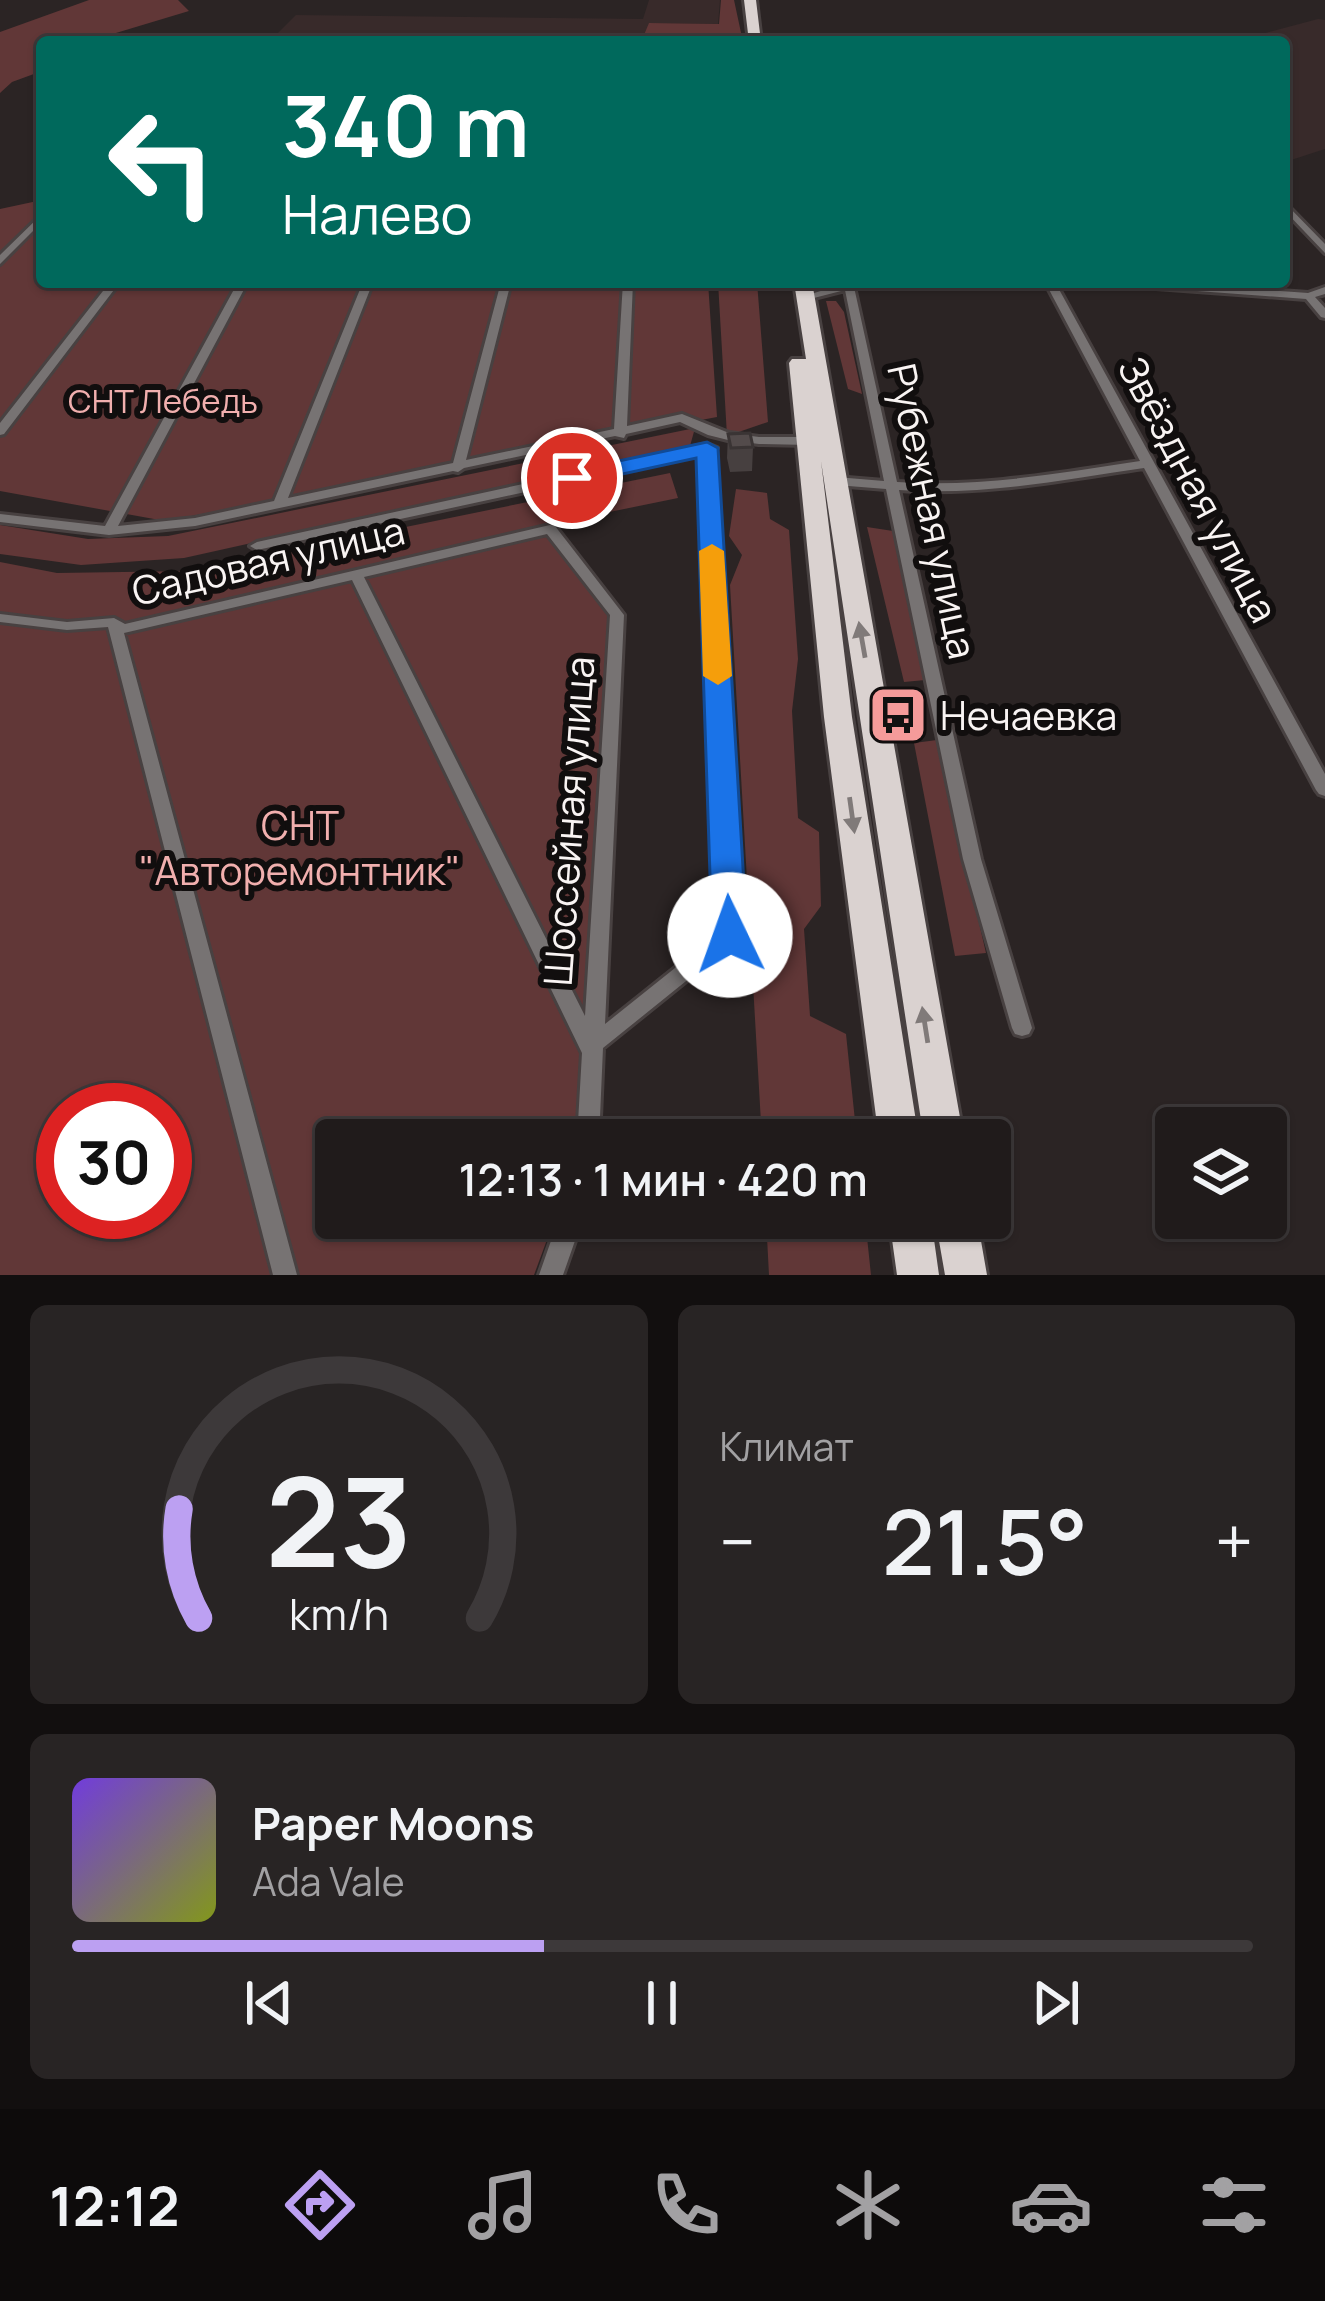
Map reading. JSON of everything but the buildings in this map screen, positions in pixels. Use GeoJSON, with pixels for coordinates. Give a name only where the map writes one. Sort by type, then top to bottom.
{"type":"FeatureCollection","features":[{"type":"Feature","properties":{"kind":"highway"},"geometry":{"type":"LineString","coordinates":[[750,0],[754,36]]}},
{"type":"Feature","properties":{"kind":"highway"},"geometry":{"type":"LineString","coordinates":[[760,0],[765,36]]}},
{"type":"Feature","properties":{"kind":"highway"},"geometry":{"type":"LineString","coordinates":[[799,288],[809,441],[838,717],[895,1119]]}},
{"type":"Feature","properties":{"kind":"highway"},"geometry":{"type":"LineString","coordinates":[[799,288],[836,481],[941,1119]]}},
{"type":"Feature","properties":{"kind":"highway"},"geometry":{"type":"LineString","coordinates":[[913,1239],[918,1275]]}},
{"type":"Feature","properties":{"kind":"highway"},"geometry":{"type":"LineString","coordinates":[[960,1239],[966,1275]]}},
{"type":"Feature","properties":{"kind":"street"},"geometry":{"type":"LineString","coordinates":[[439,0],[460,1]]}},
{"type":"Feature","properties":{"kind":"street"},"geometry":{"type":"LineString","coordinates":[[451,12],[460,1]]}},
{"type":"Feature","properties":{"kind":"street"},"geometry":{"type":"LineString","coordinates":[[1290,212],[1325,250]]}},
{"type":"Feature","properties":{"kind":"street"},"geometry":{"type":"LineString","coordinates":[[0,261],[36,224]]}},
{"type":"Feature","properties":{"kind":"street"},"geometry":{"type":"LineString","coordinates":[[0,431],[110,288]]}},
{"type":"Feature","properties":{"kind":"street"},"geometry":{"type":"LineString","coordinates":[[109,531],[240,288]]}},
{"type":"Feature","properties":{"kind":"street"},"geometry":{"type":"LineString","coordinates":[[279,505],[366,288]]}},
{"type":"Feature","properties":{"kind":"street"},"geometry":{"type":"LineString","coordinates":[[458,468],[504,288]]}},
{"type":"Feature","properties":{"kind":"street"},"geometry":{"type":"LineString","coordinates":[[620,435],[628,288]]}},
{"type":"Feature","properties":{"kind":"street","name":"Рубежная улица"},"geometry":{"type":"LineString","coordinates":[[854,288],[972,859],[1022,1028]]}},
{"type":"Feature","properties":{"kind":"street","name":"Звёздная улица"},"geometry":{"type":"LineString","coordinates":[[1053,288],[1325,790]]}},
{"type":"Feature","properties":{"kind":"street"},"geometry":{"type":"LineString","coordinates":[[1199,288],[1310,296],[1325,290]]}},
{"type":"Feature","properties":{"kind":"street"},"geometry":{"type":"LineString","coordinates":[[1310,296],[1325,315]]}},
{"type":"Feature","properties":{"kind":"street"},"geometry":{"type":"LineString","coordinates":[[0,518],[109,531],[195,522],[620,435],[653,422],[682,418],[708,434],[741,441]]}},
{"type":"Feature","properties":{"kind":"street"},"geometry":{"type":"LineString","coordinates":[[257,546],[741,441],[809,441]]}},
{"type":"Feature","properties":{"kind":"street"},"geometry":{"type":"LineString","coordinates":[[356,574],[590,1047],[730,935],[707,448]]}},
{"type":"Feature","properties":{"kind":"street"},"geometry":{"type":"LineString","coordinates":[[836,481],[999,486],[1149,463]]}},
{"type":"Feature","properties":{"kind":"street","name":"Шоссейная улица"},"geometry":{"type":"LineString","coordinates":[[550,529],[617,615],[588,1119]]}},
{"type":"Feature","properties":{"kind":"street","name":"Садовая улица"},"geometry":{"type":"LineString","coordinates":[[0,618],[67,626],[114,622],[122,629],[550,529]]}},
{"type":"Feature","properties":{"kind":"street"},"geometry":{"type":"LineString","coordinates":[[114,622],[285,1275]]}},
{"type":"Feature","properties":{"kind":"street"},"geometry":{"type":"LineString","coordinates":[[551,1275],[564,1239]]}},
{"type":"Feature","properties":{"kind":"shaded area"},"geometry":{"type":"Polygon","coordinates":[[[649,0],[720,0],[718,24],[650,23],[644,36],[275,36],[296,15],[643,19],[649,0]]]}},
{"type":"Feature","properties":{"kind":"shaded area"},"geometry":{"type":"Polygon","coordinates":[[[1325,20],[1325,149],[1290,160],[1290,36],[1254,36],[1325,20]]]}},
{"type":"Feature","properties":{"kind":"green space"},"geometry":{"type":"Polygon","coordinates":[[[89,0],[178,0],[189,11],[106,36],[36,36],[36,73],[12,82],[0,93],[0,32],[89,0]]]}},
{"type":"Feature","properties":{"kind":"green space"},"geometry":{"type":"Polygon","coordinates":[[[721,0],[734,0],[742,36],[644,36],[649,23],[719,24],[721,0]]]}},
{"type":"Feature","properties":{"kind":"green space","name":"СНТ Лебедь"},"geometry":{"type":"Polygon","coordinates":[[[36,201],[36,288],[708,288],[717,417],[165,521],[0,491],[0,209],[36,201]]]}},
{"type":"Feature","properties":{"kind":"green space"},"geometry":{"type":"Polygon","coordinates":[[[718,288],[757,288],[768,422],[727,436],[718,288]]]}},
{"type":"Feature","properties":{"kind":"green space"},"geometry":{"type":"Polygon","coordinates":[[[826,301],[836,301],[844,312],[862,394],[848,389],[826,301]]]}},
{"type":"Feature","properties":{"kind":"green space"},"geometry":{"type":"Polygon","coordinates":[[[695,428],[690,446],[184,558],[81,565],[0,554],[0,525],[88,539],[168,536],[695,428]]]}},
{"type":"Feature","properties":{"kind":"green space","name":"СНТ \"Авторемонтник\""},"geometry":{"type":"Polygon","coordinates":[[[670,473],[678,498],[541,526],[609,614],[578,1119],[315,1119],[315,1239],[547,1239],[534,1275],[0,1275],[0,562],[57,573],[190,571],[670,473]]]}},
{"type":"Feature","properties":{"kind":"green space"},"geometry":{"type":"Polygon","coordinates":[[[736,489],[767,493],[770,519],[789,530],[798,659],[792,711],[798,818],[819,832],[821,906],[804,929],[810,1016],[846,1034],[855,1119],[761,1119],[730,585],[742,555],[729,536],[736,489]]]}},
{"type":"Feature","properties":{"kind":"green space"},"geometry":{"type":"Polygon","coordinates":[[[867,527],[893,531],[899,543],[925,680],[904,682],[867,527]]]}},
{"type":"Feature","properties":{"kind":"green space"},"geometry":{"type":"Polygon","coordinates":[[[937,740],[986,953],[955,956],[914,743],[937,740]]]}},
{"type":"Feature","properties":{"kind":"green space"},"geometry":{"type":"Polygon","coordinates":[[[767,1239],[867,1239],[871,1275],[769,1275],[767,1239]]]}},
{"type":"Feature","properties":{"kind":"slow traffic"},"geometry":{"type":"LineString","coordinates":[[712,551],[718,676]]}},
{"type":"Feature","properties":{"kind":"place","name":"Нечаевка"},"geometry":{"type":"Point","coordinates":[898,715]}},
{"type":"Feature","properties":{"kind":"route"},"geometry":{"type":"LineString","coordinates":[[572,478],[707,448],[730,935]]}}]}
